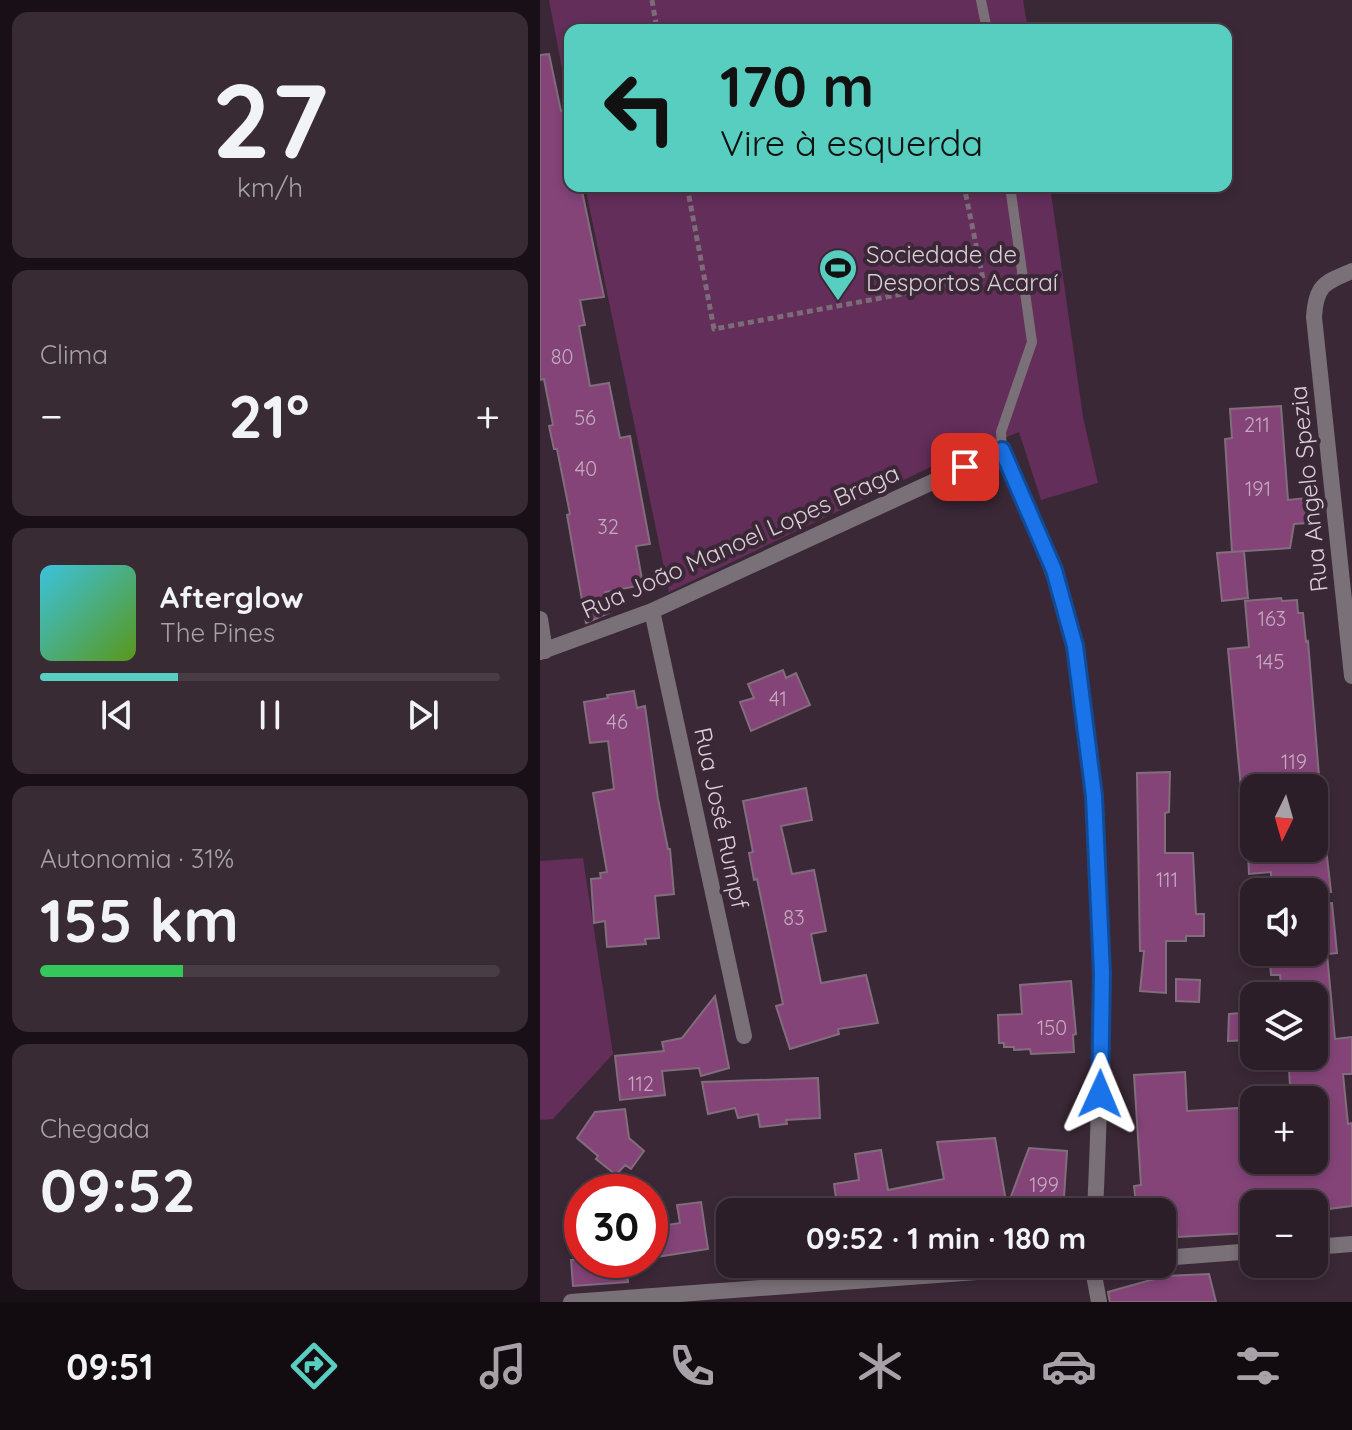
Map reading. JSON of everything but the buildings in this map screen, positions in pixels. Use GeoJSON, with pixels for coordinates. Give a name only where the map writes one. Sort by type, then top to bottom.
{"type":"FeatureCollection","features":[{"type":"Feature","properties":{"kind":"street","name":"Rua Angelo Spezia"},"geometry":{"type":"LineString","coordinates":[[1352,271],[1328,281],[1315,297],[1314,317],[1352,676]]}},
{"type":"Feature","properties":{"kind":"street","name":"Rua João Manoel Lopes Braga"},"geometry":{"type":"LineString","coordinates":[[543,651],[652,611],[1002,450]]}},
{"type":"Feature","properties":{"kind":"street"},"geometry":{"type":"LineString","coordinates":[[1002,450],[1054,570],[1075,646],[1090,766],[1102,973],[1095,1198]]}},
{"type":"Feature","properties":{"kind":"street","name":"Rua José Rumpf"},"geometry":{"type":"LineString","coordinates":[[652,611],[744,1036]]}},
{"type":"Feature","properties":{"kind":"street"},"geometry":{"type":"LineString","coordinates":[[540,619],[543,651]]}},
{"type":"Feature","properties":{"kind":"street"},"geometry":{"type":"LineString","coordinates":[[1328,1246],[1352,1244]]}},
{"type":"Feature","properties":{"kind":"street"},"geometry":{"type":"LineString","coordinates":[[1176,1257],[1240,1252]]}},
{"type":"Feature","properties":{"kind":"street"},"geometry":{"type":"LineString","coordinates":[[571,1302],[899,1278]]}},
{"type":"Feature","properties":{"kind":"street"},"geometry":{"type":"LineString","coordinates":[[1093,1278],[1099,1302]]}},
{"type":"Feature","properties":{"kind":"lane"},"geometry":{"type":"LineString","coordinates":[[981,0],[986,24]]}},
{"type":"Feature","properties":{"kind":"lane"},"geometry":{"type":"LineString","coordinates":[[1002,450],[1004,423],[1032,342],[1011,192]]}},
{"type":"Feature","properties":{"kind":"path"},"geometry":{"type":"LineString","coordinates":[[652,0],[656,24]]}},
{"type":"Feature","properties":{"kind":"path"},"geometry":{"type":"LineString","coordinates":[[688,192],[714,329],[983,279],[965,192]]}},
{"type":"Feature","properties":{"kind":"shaded area"},"geometry":{"type":"Polygon","coordinates":[[[549,0],[1023,0],[1027,24],[564,24],[564,79],[549,0]]]}},
{"type":"Feature","properties":{"kind":"shaded area","name":"Sociedade de Desportos Acaraí"},"geometry":{"type":"Polygon","coordinates":[[[586,192],[1051,192],[1083,417],[1098,483],[1041,500],[1019,432],[937,464],[669,592],[586,192]]]}},
{"type":"Feature","properties":{"kind":"shaded area"},"geometry":{"type":"Polygon","coordinates":[[[583,858],[613,1054],[553,1119],[540,1120],[540,861],[583,858]]]}},
{"type":"Feature","properties":{"kind":"place","name":"Sociedade de Desportos Acaraí"},"geometry":{"type":"Point","coordinates":[838,302]}},
{"type":"Feature","properties":{"kind":"route"},"geometry":{"type":"LineString","coordinates":[[965,467],[1002,450],[1054,570],[1075,646],[1094,796],[1102,973],[1100,1094]]}}]}
